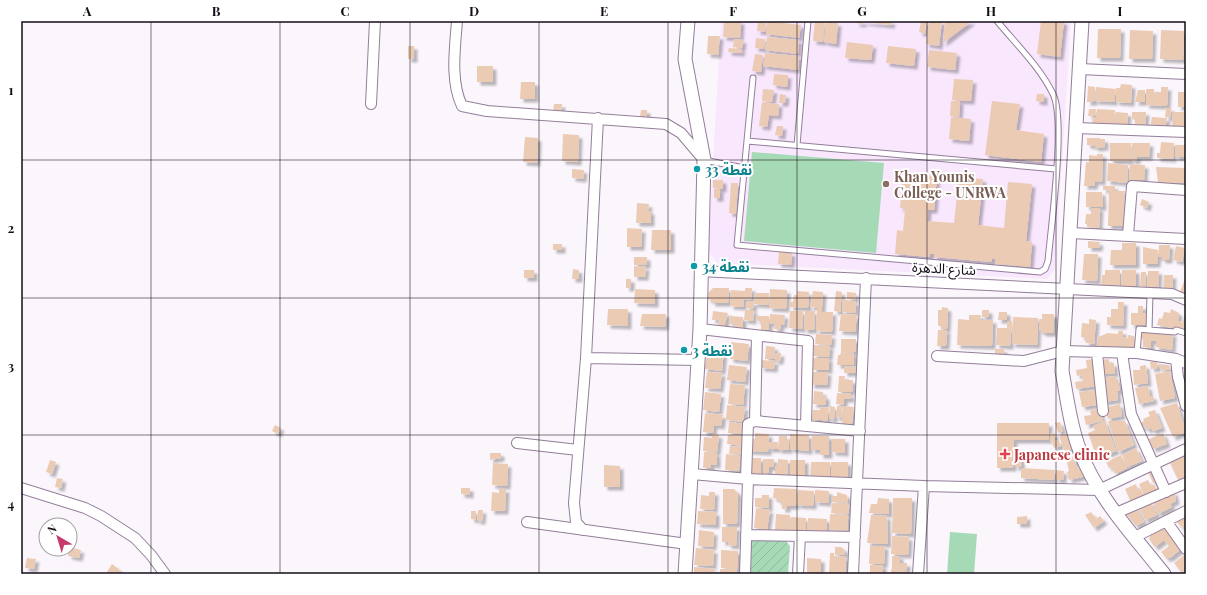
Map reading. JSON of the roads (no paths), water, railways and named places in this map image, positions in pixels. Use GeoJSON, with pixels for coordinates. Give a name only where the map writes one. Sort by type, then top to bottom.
{"type":"FeatureCollection","features":[{"type":"Feature","properties":{"kind":"street"},"geometry":{"type":"LineString","coordinates":[[371,104],[375,21]]}},
{"type":"Feature","properties":{"kind":"street"},"geometry":{"type":"LineString","coordinates":[[457,21],[455,53],[457,94],[462,106],[488,111],[666,124],[681,133],[704,160]]}},
{"type":"Feature","properties":{"kind":"street"},"geometry":{"type":"LineString","coordinates":[[685,574],[700,329],[700,271],[704,160],[685,59],[688,21]]}},
{"type":"Feature","properties":{"kind":"street"},"geometry":{"type":"LineString","coordinates":[[1082,21],[1062,371],[1078,444],[1099,490],[1164,574]]}},
{"type":"Feature","properties":{"kind":"street"},"geometry":{"type":"LineString","coordinates":[[1080,69],[1186,74]]}},
{"type":"Feature","properties":{"kind":"street"},"geometry":{"type":"LineString","coordinates":[[583,530],[576,522],[574,503],[586,358],[598,118]]}},
{"type":"Feature","properties":{"kind":"street"},"geometry":{"type":"LineString","coordinates":[[1076,128],[1186,132]]}},
{"type":"Feature","properties":{"kind":"street"},"geometry":{"type":"LineString","coordinates":[[1128,235],[1132,186],[1186,190]]}},
{"type":"Feature","properties":{"kind":"street"},"geometry":{"type":"LineString","coordinates":[[1071,233],[1186,239]]}},
{"type":"Feature","properties":{"kind":"street","name":"شارع الدهرة"},"geometry":{"type":"LineString","coordinates":[[700,271],[1172,294],[1186,300]]}},
{"type":"Feature","properties":{"kind":"street"},"geometry":{"type":"LineString","coordinates":[[853,574],[866,278]]}},
{"type":"Feature","properties":{"kind":"street"},"geometry":{"type":"LineString","coordinates":[[700,329],[808,341],[806,426]]}},
{"type":"Feature","properties":{"kind":"street"},"geometry":{"type":"LineString","coordinates":[[755,421],[757,336]]}},
{"type":"Feature","properties":{"kind":"street"},"geometry":{"type":"LineString","coordinates":[[937,356],[1024,361],[1063,351],[1137,353],[1176,360],[1186,364]]}},
{"type":"Feature","properties":{"kind":"street"},"geometry":{"type":"LineString","coordinates":[[1096,352],[1103,411]]}},
{"type":"Feature","properties":{"kind":"street"},"geometry":{"type":"LineString","coordinates":[[1122,353],[1128,406],[1166,492]]}},
{"type":"Feature","properties":{"kind":"street"},"geometry":{"type":"LineString","coordinates":[[586,358],[698,360]]}},
{"type":"Feature","properties":{"kind":"street"},"geometry":{"type":"LineString","coordinates":[[1176,360],[1178,377],[1186,406]]}},
{"type":"Feature","properties":{"kind":"street"},"geometry":{"type":"LineString","coordinates":[[745,574],[748,424],[755,421],[860,431]]}},
{"type":"Feature","properties":{"kind":"street"},"geometry":{"type":"LineString","coordinates":[[517,443],[578,450]]}},
{"type":"Feature","properties":{"kind":"street"},"geometry":{"type":"LineString","coordinates":[[692,474],[747,479],[924,486],[1099,490],[1186,449]]}},
{"type":"Feature","properties":{"kind":"street"},"geometry":{"type":"LineString","coordinates":[[1116,513],[1186,483]]}},
{"type":"Feature","properties":{"kind":"street"},"geometry":{"type":"LineString","coordinates":[[918,574],[924,486]]}},
{"type":"Feature","properties":{"kind":"street"},"geometry":{"type":"LineString","coordinates":[[21,488],[85,508],[102,516],[135,538],[151,555],[165,574]]}},
{"type":"Feature","properties":{"kind":"street"},"geometry":{"type":"LineString","coordinates":[[1135,538],[1186,512]]}},
{"type":"Feature","properties":{"kind":"street"},"geometry":{"type":"LineString","coordinates":[[1166,521],[1186,549]]}},
{"type":"Feature","properties":{"kind":"street"},"geometry":{"type":"LineString","coordinates":[[528,522],[687,544]]}},
{"type":"Feature","properties":{"kind":"street"},"geometry":{"type":"LineString","coordinates":[[746,535],[855,537]]}},
{"type":"Feature","properties":{"kind":"street"},"geometry":{"type":"LineString","coordinates":[[798,574],[800,536]]}},
{"type":"Feature","properties":{"kind":"lane"},"geometry":{"type":"LineString","coordinates":[[797,145],[808,21]]}},
{"type":"Feature","properties":{"kind":"lane"},"geometry":{"type":"LineString","coordinates":[[753,78],[737,245],[1040,272],[1045,269],[1048,261],[1059,116],[1054,95],[1045,79],[997,21]]}},
{"type":"Feature","properties":{"kind":"lane"},"geometry":{"type":"LineString","coordinates":[[747,141],[1056,169]]}},
{"type":"Feature","properties":{"kind":"lane"},"geometry":{"type":"LineString","coordinates":[[704,160],[744,168]]}},
{"type":"Feature","properties":{"kind":"lane"},"geometry":{"type":"LineString","coordinates":[[1149,330],[1150,293]]}},
{"type":"Feature","properties":{"kind":"lane"},"geometry":{"type":"LineString","coordinates":[[1137,353],[1139,329],[1175,332],[1176,330],[1186,333]]}},
{"type":"Feature","properties":{"kind":"place","name":"نقطة 33"},"geometry":{"type":"Point","coordinates":[697,169]}},
{"type":"Feature","properties":{"kind":"place","name":"Khan Younis College - UNRWA"},"geometry":{"type":"Point","coordinates":[886,184]}},
{"type":"Feature","properties":{"kind":"place","name":"نقطة 34"},"geometry":{"type":"Point","coordinates":[694,266]}},
{"type":"Feature","properties":{"kind":"place","name":"نقطة 3"},"geometry":{"type":"Point","coordinates":[684,350]}},
{"type":"Feature","properties":{"kind":"place","name":"Japanese clinic"},"geometry":{"type":"Point","coordinates":[1005,454]}}]}
